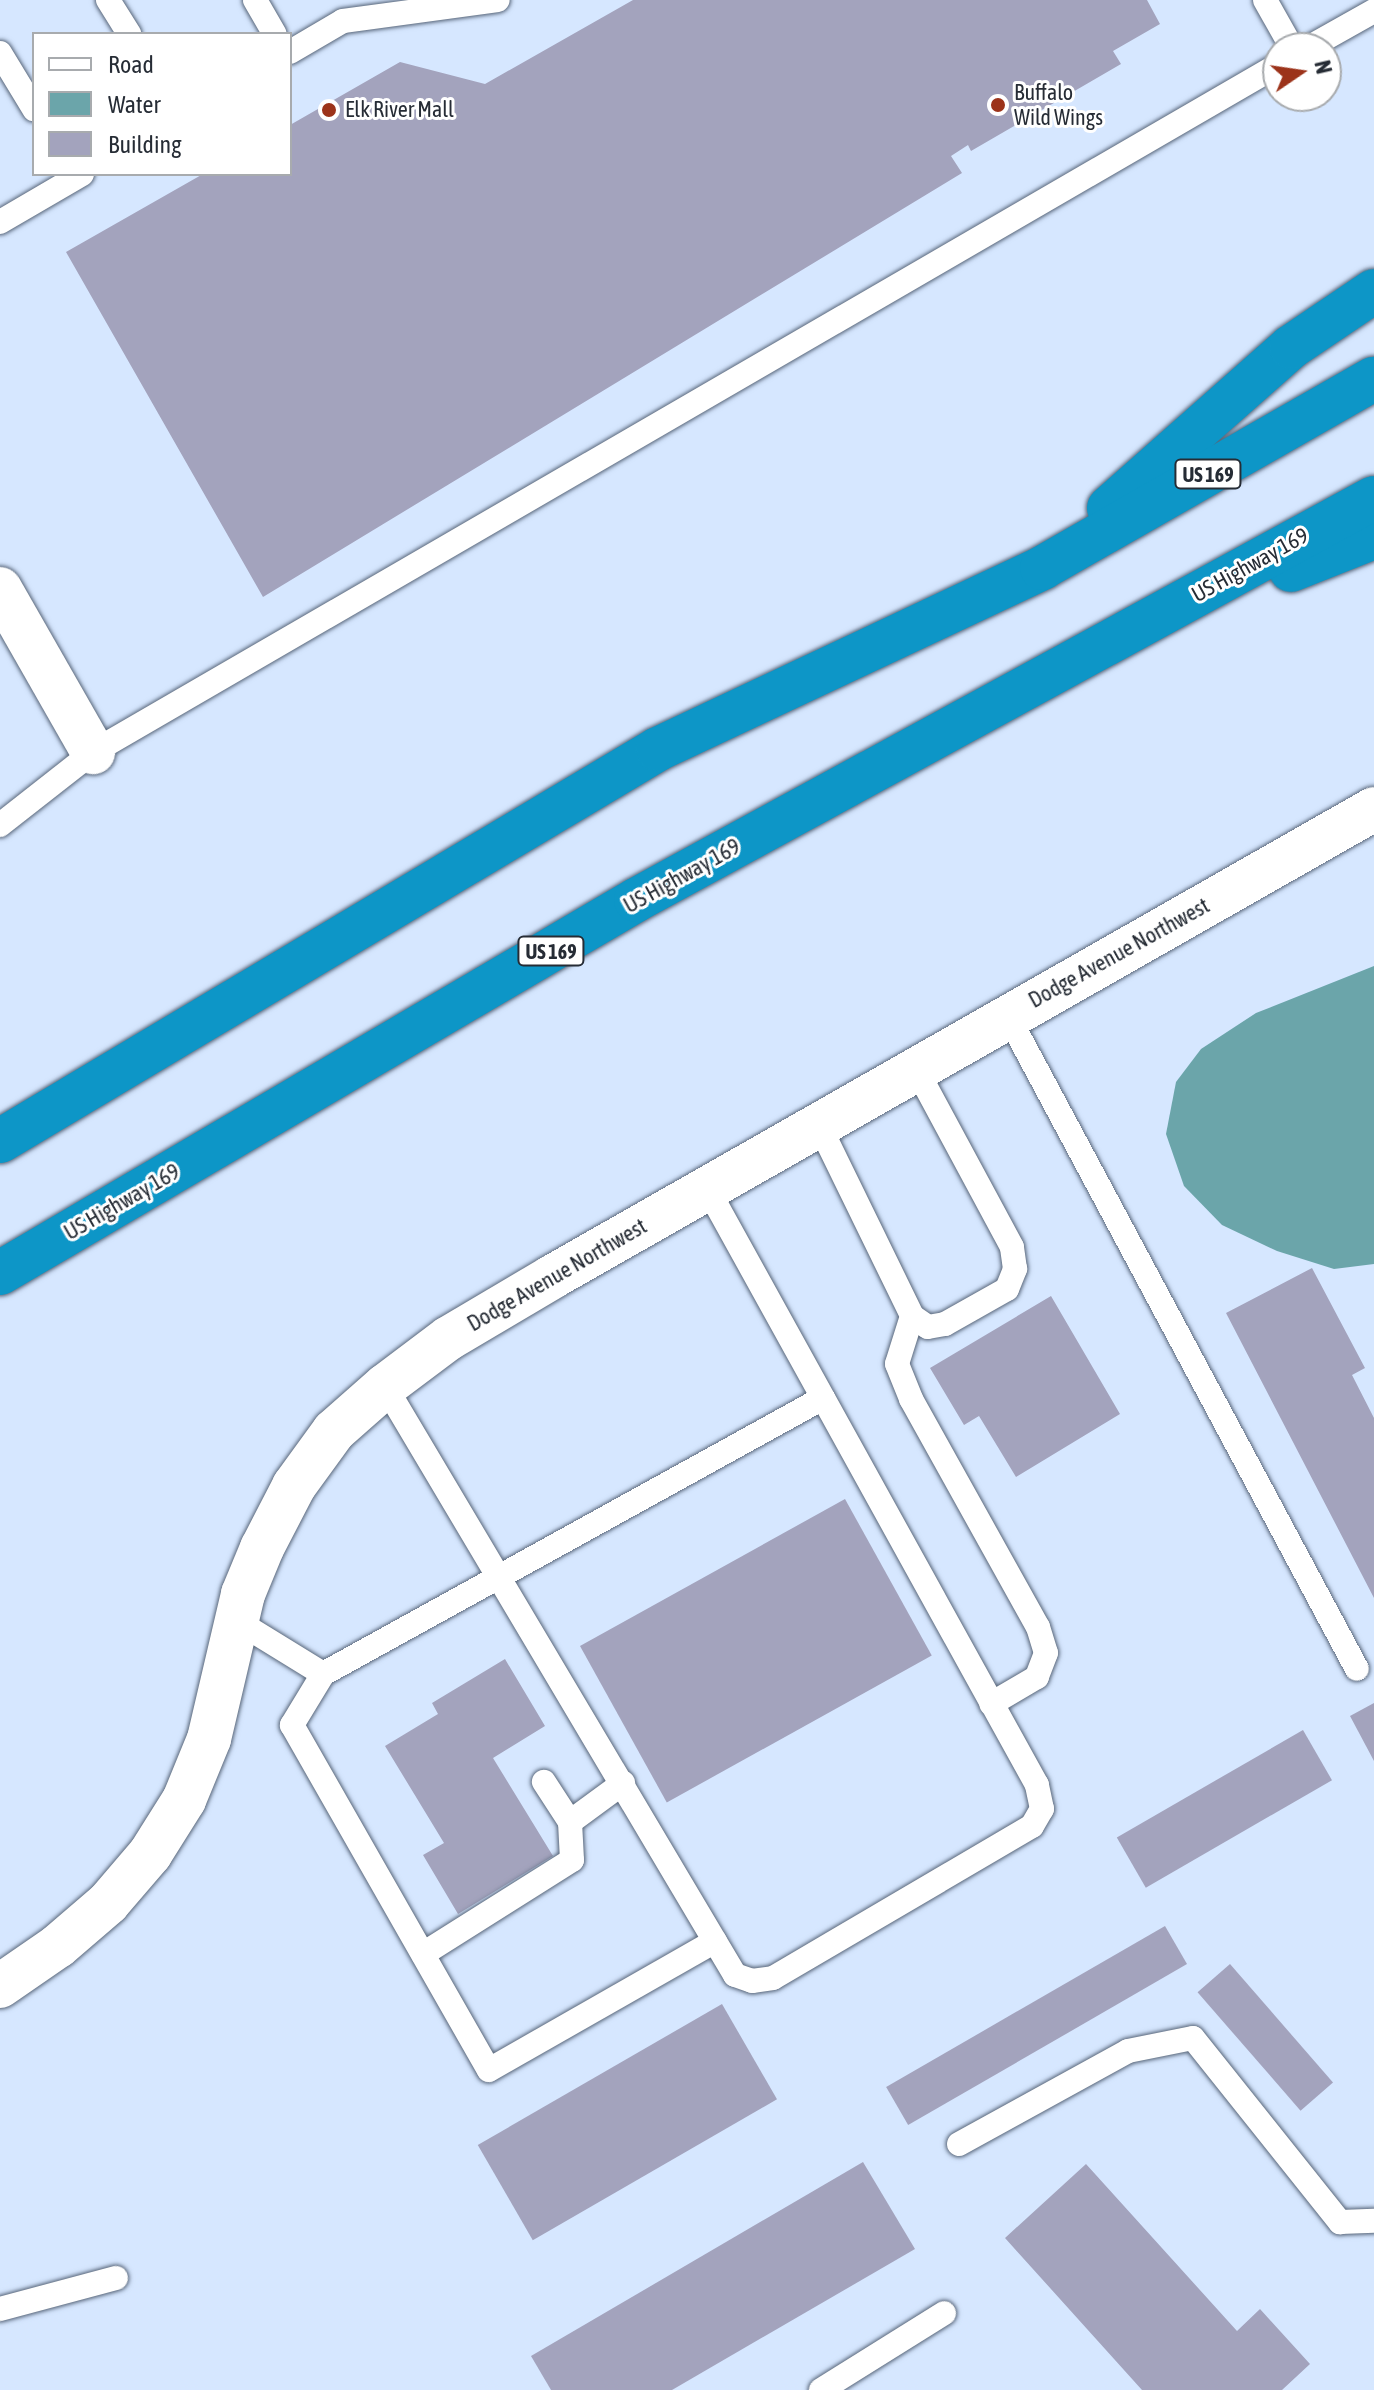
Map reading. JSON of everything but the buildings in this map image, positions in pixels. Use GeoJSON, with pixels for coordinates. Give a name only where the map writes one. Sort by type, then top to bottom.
{"type":"FeatureCollection","features":[{"type":"Feature","properties":{"kind":"highway"},"geometry":{"type":"LineString","coordinates":[[1042,568],[1291,347],[1374,291]]}},
{"type":"Feature","properties":{"kind":"highway","name":"US 169"},"geometry":{"type":"LineString","coordinates":[[0,1141],[658,749],[1042,568],[1374,379]]}},
{"type":"Feature","properties":{"kind":"highway","name":"US Highway 169"},"geometry":{"type":"LineString","coordinates":[[0,1273],[636,900],[1374,498]]}},
{"type":"Feature","properties":{"kind":"highway"},"geometry":{"type":"LineString","coordinates":[[1110,642],[1374,537]]}},
{"type":"Feature","properties":{"kind":"street"},"geometry":{"type":"LineString","coordinates":[[0,589],[93,752]]}},
{"type":"Feature","properties":{"kind":"street","name":"Dodge Avenue Northwest"},"geometry":{"type":"LineString","coordinates":[[0,1986],[88,1920],[150,1854],[184,1800],[209,1739],[237,1621],[262,1548],[294,1486],[334,1431],[385,1386],[449,1338],[1374,809]]}},
{"type":"Feature","properties":{"kind":"lane"},"geometry":{"type":"LineString","coordinates":[[108,0],[128,32]]}},
{"type":"Feature","properties":{"kind":"lane"},"geometry":{"type":"LineString","coordinates":[[255,0],[274,32]]}},
{"type":"Feature","properties":{"kind":"lane"},"geometry":{"type":"LineString","coordinates":[[292,51],[343,21],[405,7],[498,0]]}},
{"type":"Feature","properties":{"kind":"lane"},"geometry":{"type":"LineString","coordinates":[[1265,0],[1283,32]]}},
{"type":"Feature","properties":{"kind":"lane"},"geometry":{"type":"LineString","coordinates":[[1337,32],[1374,11]]}},
{"type":"Feature","properties":{"kind":"lane"},"geometry":{"type":"LineString","coordinates":[[0,53],[32,106]]}},
{"type":"Feature","properties":{"kind":"lane"},"geometry":{"type":"LineString","coordinates":[[0,825],[93,752],[1262,74]]}},
{"type":"Feature","properties":{"kind":"lane"},"geometry":{"type":"LineString","coordinates":[[0,222],[75,176]]}},
{"type":"Feature","properties":{"kind":"lane"},"geometry":{"type":"LineString","coordinates":[[1008,1016],[1357,1669]]}},
{"type":"Feature","properties":{"kind":"lane"},"geometry":{"type":"LineString","coordinates":[[819,1125],[912,1316],[928,1327],[945,1324],[1007,1289],[1015,1269],[1012,1247],[916,1069]]}},
{"type":"Feature","properties":{"kind":"lane"},"geometry":{"type":"LineString","coordinates":[[385,1386],[502,1578],[735,1975],[752,1981],[773,1978],[1032,1826],[1042,1809],[1037,1785],[707,1188]]}},
{"type":"Feature","properties":{"kind":"lane"},"geometry":{"type":"LineString","coordinates":[[912,1316],[897,1364],[901,1376],[1038,1627],[1046,1653],[1037,1677],[991,1704]]}},
{"type":"Feature","properties":{"kind":"lane"},"geometry":{"type":"LineString","coordinates":[[715,1941],[489,2070],[292,1725],[323,1674],[502,1578],[823,1398]]}},
{"type":"Feature","properties":{"kind":"lane"},"geometry":{"type":"LineString","coordinates":[[237,1621],[323,1674]]}},
{"type":"Feature","properties":{"kind":"lane"},"geometry":{"type":"LineString","coordinates":[[423,1954],[572,1860],[570,1822],[544,1782]]}},
{"type":"Feature","properties":{"kind":"lane"},"geometry":{"type":"LineString","coordinates":[[570,1822],[623,1783]]}},
{"type":"Feature","properties":{"kind":"lane"},"geometry":{"type":"LineString","coordinates":[[959,2144],[1128,2051],[1193,2038],[1340,2222],[1374,2221]]}},
{"type":"Feature","properties":{"kind":"lane"},"geometry":{"type":"LineString","coordinates":[[0,2309],[116,2278]]}},
{"type":"Feature","properties":{"kind":"lane"},"geometry":{"type":"LineString","coordinates":[[821,2390],[944,2313]]}},
{"type":"Feature","properties":{"kind":"water"},"geometry":{"type":"Polygon","coordinates":[[[1374,966],[1374,1264],[1334,1269],[1277,1251],[1222,1225],[1184,1186],[1166,1134],[1176,1082],[1201,1049],[1256,1013],[1374,966]]]}},
{"type":"Feature","properties":{"kind":"place","name":"Buffalo Wild Wings"},"geometry":{"type":"Point","coordinates":[998,105]}},
{"type":"Feature","properties":{"kind":"place","name":"Elk River Mall"},"geometry":{"type":"Point","coordinates":[329,110]}}]}
